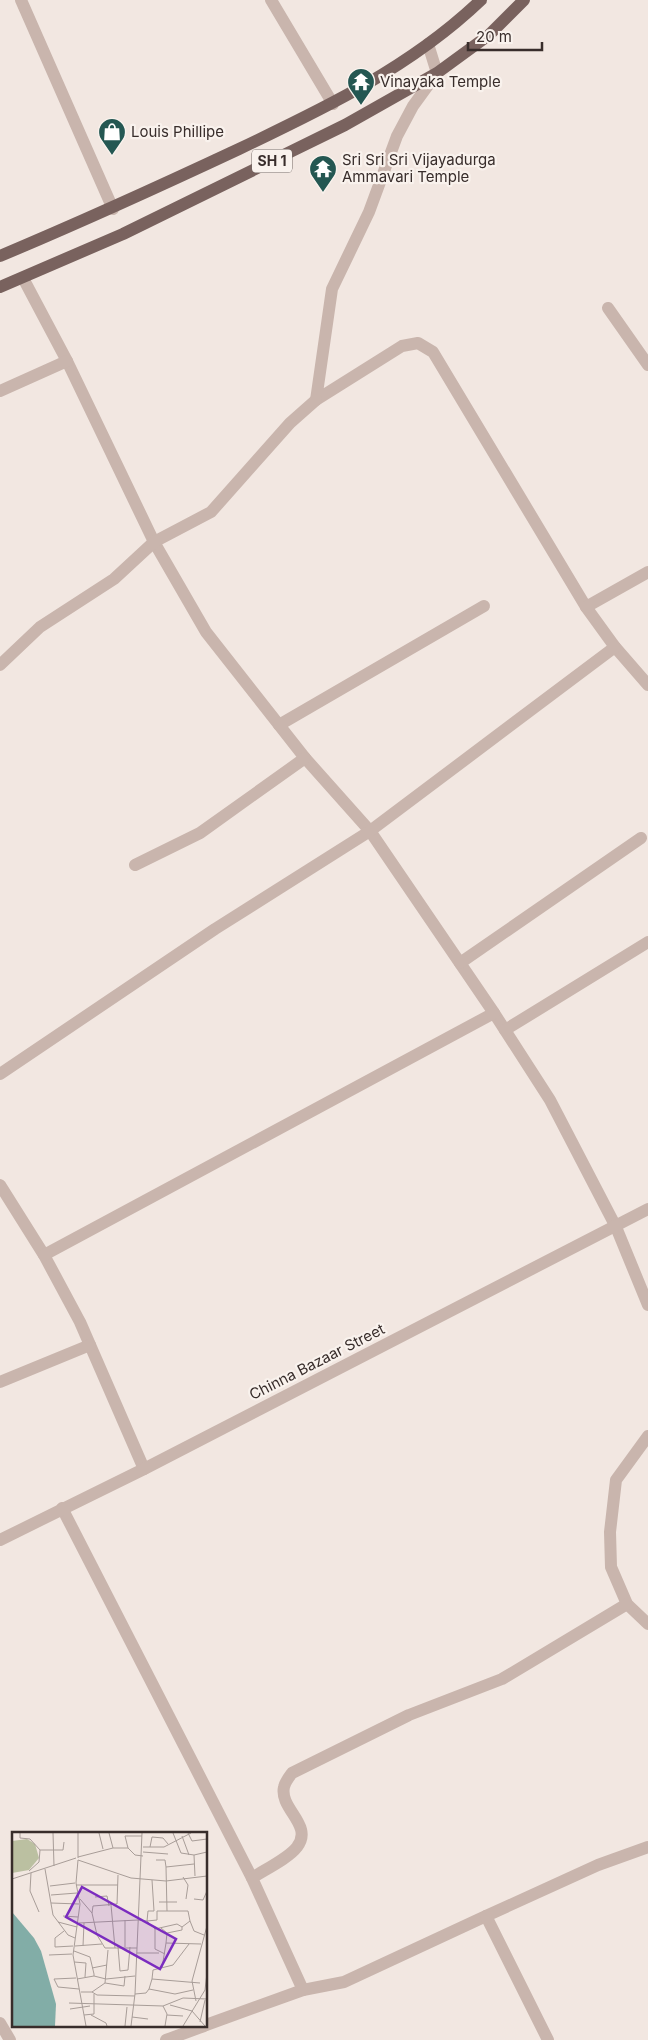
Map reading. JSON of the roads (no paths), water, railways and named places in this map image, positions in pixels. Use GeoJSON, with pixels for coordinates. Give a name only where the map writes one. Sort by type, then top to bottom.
{"type":"FeatureCollection","features":[{"type":"Feature","properties":{"kind":"main road","name":"SH 1"},"geometry":{"type":"LineString","coordinates":[[0,256],[113,209],[333,104],[402,64],[480,0]]}},
{"type":"Feature","properties":{"kind":"main road","name":"SH 1"},"geometry":{"type":"LineString","coordinates":[[0,287],[123,234],[345,125],[438,73],[489,34],[524,0]]}},
{"type":"Feature","properties":{"kind":"street"},"geometry":{"type":"LineString","coordinates":[[20,0],[113,209]]}},
{"type":"Feature","properties":{"kind":"street"},"geometry":{"type":"LineString","coordinates":[[271,0],[333,104]]}},
{"type":"Feature","properties":{"kind":"street"},"geometry":{"type":"LineString","coordinates":[[316,400],[332,289],[369,212],[397,136],[413,106],[438,73],[428,44]]}},
{"type":"Feature","properties":{"kind":"street"},"geometry":{"type":"LineString","coordinates":[[23,278],[66,360],[154,542],[206,632],[305,758],[370,831],[494,1013],[550,1100],[616,1227],[648,1306]]}},
{"type":"Feature","properties":{"kind":"street"},"geometry":{"type":"LineString","coordinates":[[608,308],[648,365]]}},
{"type":"Feature","properties":{"kind":"street"},"geometry":{"type":"LineString","coordinates":[[0,665],[40,627],[114,579],[154,542],[211,512],[290,423],[316,400],[402,346],[418,343],[433,352],[586,607],[615,647],[648,686]]}},
{"type":"Feature","properties":{"kind":"street"},"geometry":{"type":"LineString","coordinates":[[0,391],[66,360]]}},
{"type":"Feature","properties":{"kind":"street"},"geometry":{"type":"LineString","coordinates":[[586,607],[648,572]]}},
{"type":"Feature","properties":{"kind":"street"},"geometry":{"type":"LineString","coordinates":[[279,725],[484,606]]}},
{"type":"Feature","properties":{"kind":"street"},"geometry":{"type":"LineString","coordinates":[[0,1074],[215,929],[370,831],[615,647]]}},
{"type":"Feature","properties":{"kind":"street"},"geometry":{"type":"LineString","coordinates":[[135,865],[200,833],[305,758]]}},
{"type":"Feature","properties":{"kind":"street"},"geometry":{"type":"LineString","coordinates":[[460,963],[641,838]]}},
{"type":"Feature","properties":{"kind":"street"},"geometry":{"type":"LineString","coordinates":[[505,1030],[648,942]]}},
{"type":"Feature","properties":{"kind":"street"},"geometry":{"type":"LineString","coordinates":[[44,1255],[494,1013]]}},
{"type":"Feature","properties":{"kind":"street"},"geometry":{"type":"LineString","coordinates":[[0,1185],[44,1255],[90,1345],[144,1468]]}},
{"type":"Feature","properties":{"kind":"street","name":"Chinna Bazaar Street"},"geometry":{"type":"LineString","coordinates":[[0,1540],[648,1209]]}},
{"type":"Feature","properties":{"kind":"street"},"geometry":{"type":"LineString","coordinates":[[0,1382],[90,1345]]}},
{"type":"Feature","properties":{"kind":"street"},"geometry":{"type":"LineString","coordinates":[[648,1436],[616,1480],[610,1532],[611,1566],[627,1604],[648,1624]]}},
{"type":"Feature","properties":{"kind":"street"},"geometry":{"type":"LineString","coordinates":[[62,1508],[252,1878],[303,1990]]}},
{"type":"Feature","properties":{"kind":"street"},"geometry":{"type":"LineString","coordinates":[[252,1878],[296,1848],[302,1837],[300,1825],[284,1798],[284,1786],[292,1773],[409,1715],[502,1679],[627,1604]]}},
{"type":"Feature","properties":{"kind":"street"},"geometry":{"type":"LineString","coordinates":[[208,2025],[303,1990],[344,1982],[598,1865],[648,1847]]}},
{"type":"Feature","properties":{"kind":"street"},"geometry":{"type":"LineString","coordinates":[[486,1916],[548,2040]]}},
{"type":"Feature","properties":{"kind":"street"},"geometry":{"type":"LineString","coordinates":[[0,2023],[10,2040]]}},
{"type":"Feature","properties":{"kind":"street"},"geometry":{"type":"LineString","coordinates":[[166,2040],[199,2028]]}},
{"type":"Feature","properties":{"kind":"place","name":"Vinayaka Temple"},"geometry":{"type":"Point","coordinates":[361,106]}},
{"type":"Feature","properties":{"kind":"place","name":"Louis Phillipe"},"geometry":{"type":"Point","coordinates":[112,156]}},
{"type":"Feature","properties":{"kind":"place","name":"Sri Sri Sri Vijayadurga Ammavari Temple"},"geometry":{"type":"Point","coordinates":[323,193]}}]}
